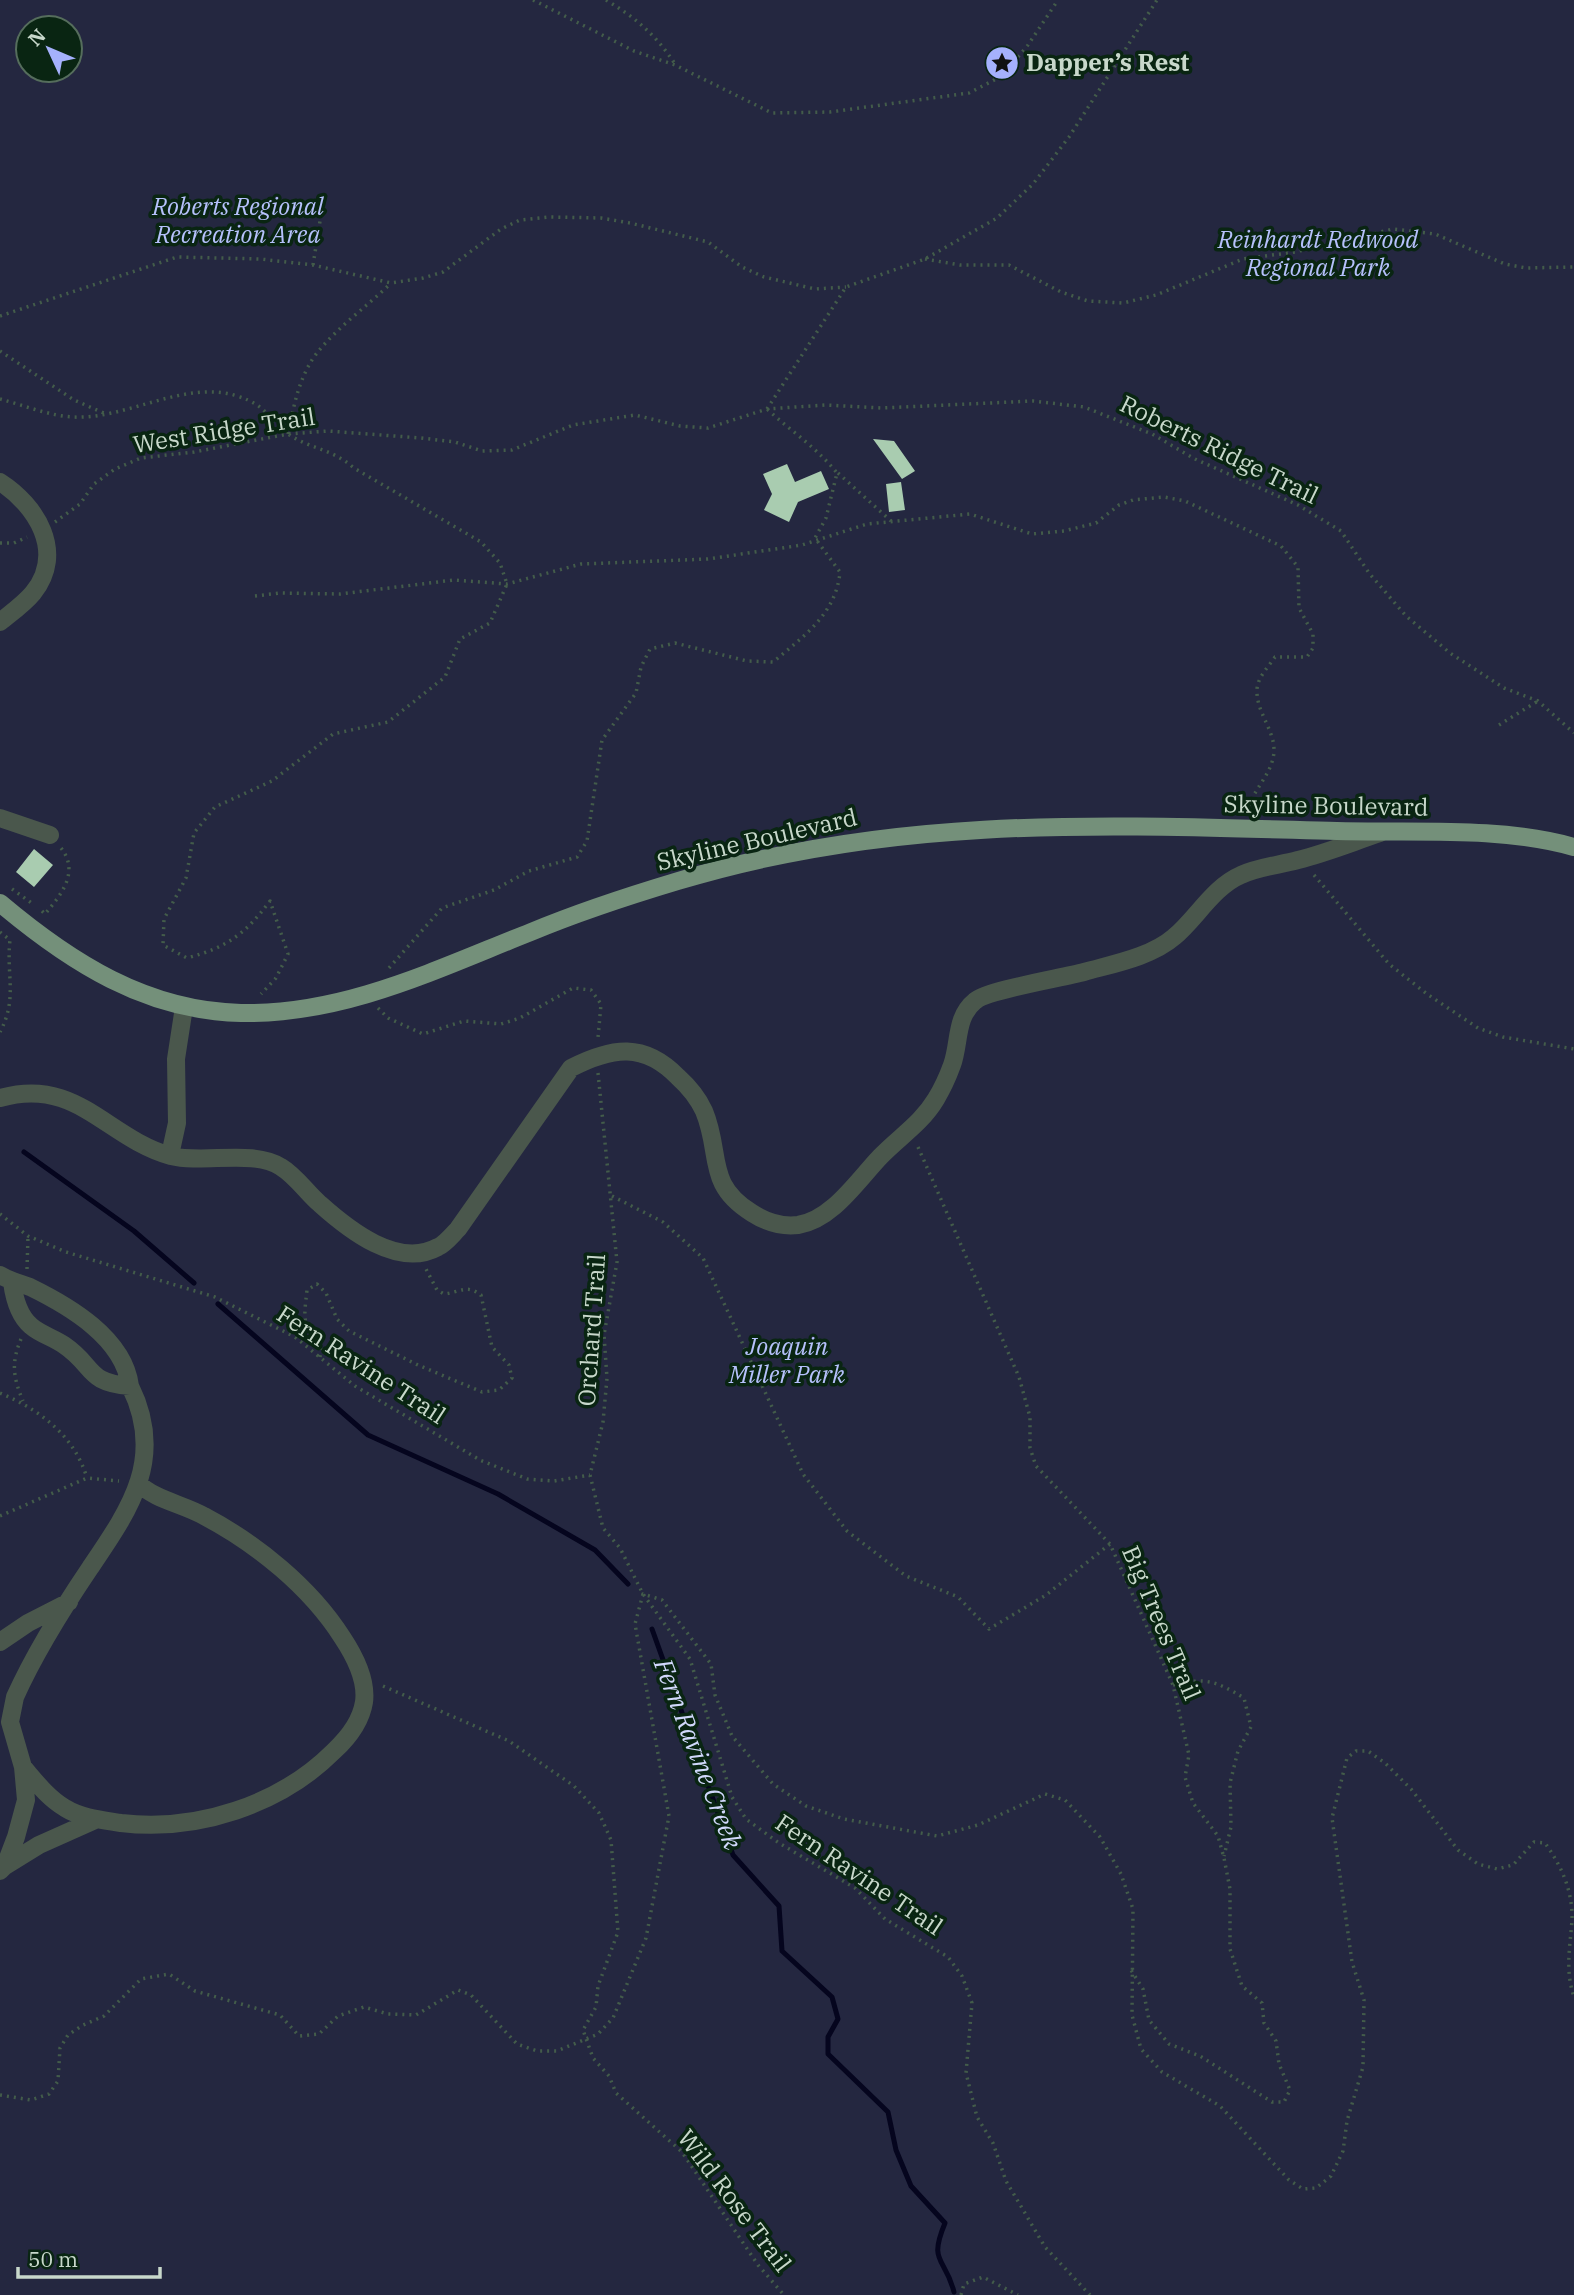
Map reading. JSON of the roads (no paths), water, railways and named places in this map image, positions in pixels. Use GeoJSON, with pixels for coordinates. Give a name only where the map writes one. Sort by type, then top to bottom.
{"type":"FeatureCollection","features":[{"type":"Feature","properties":{"kind":"main road","name":"Skyline Boulevard"},"geometry":{"type":"LineString","coordinates":[[0,904],[41,937],[94,972],[122,986],[184,1007],[243,1013],[299,1010],[366,995],[614,901],[682,880],[805,849],[898,835],[1006,827],[1112,824],[1485,835],[1574,847]]}},
{"type":"Feature","properties":{"kind":"lane"},"geometry":{"type":"LineString","coordinates":[[0,482],[32,508],[43,528],[47,550],[43,572],[34,591],[0,622]]}},
{"type":"Feature","properties":{"kind":"lane"},"geometry":{"type":"LineString","coordinates":[[0,818],[50,835]]}},
{"type":"Feature","properties":{"kind":"lane"},"geometry":{"type":"LineString","coordinates":[[0,1098],[18,1093],[61,1096],[138,1142],[170,1155],[205,1161],[234,1158],[281,1166],[319,1204],[352,1229],[395,1252],[420,1253],[439,1247],[458,1229],[571,1068],[596,1055],[620,1051],[646,1053],[667,1065],[690,1089],[704,1111],[722,1188],[739,1205],[777,1225],[800,1225],[825,1212],[850,1191],[882,1155],[912,1131],[936,1100],[953,1064],[962,1016],[976,999],[999,991],[1084,972],[1155,948],[1173,939],[1213,895],[1239,875],[1302,859],[1382,832]]}},
{"type":"Feature","properties":{"kind":"lane"},"geometry":{"type":"LineString","coordinates":[[170,1155],[177,1123],[176,1059],[184,1007]]}},
{"type":"Feature","properties":{"kind":"lane"},"geometry":{"type":"LineString","coordinates":[[12,1281],[15,1301],[30,1326],[66,1346],[94,1376],[106,1384],[130,1386]]}},
{"type":"Feature","properties":{"kind":"lane"},"geometry":{"type":"LineString","coordinates":[[2,1868],[26,1800],[23,1768],[10,1722],[15,1697],[70,1601],[119,1529],[138,1483],[145,1455],[138,1402],[125,1367],[107,1340],[87,1322],[12,1281]]}},
{"type":"Feature","properties":{"kind":"lane"},"geometry":{"type":"LineString","coordinates":[[23,1768],[45,1793],[65,1809],[95,1820],[143,1825],[192,1821],[243,1809],[273,1795],[317,1768],[351,1734],[364,1702],[361,1677],[342,1638],[325,1614],[269,1558],[226,1528],[148,1492],[138,1483]]}},
{"type":"Feature","properties":{"kind":"lane"},"geometry":{"type":"LineString","coordinates":[[0,1643],[28,1623],[70,1601]]}},
{"type":"Feature","properties":{"kind":"lane"},"geometry":{"type":"LineString","coordinates":[[2,1868],[38,1845],[95,1820]]}},
{"type":"Feature","properties":{"kind":"waterway","name":"Fern Ravine Creek"},"geometry":{"type":"LineString","coordinates":[[24,1152],[134,1231],[194,1283]]}},
{"type":"Feature","properties":{"kind":"waterway","name":"Fern Ravine Creek"},"geometry":{"type":"LineString","coordinates":[[218,1304],[368,1435],[498,1494],[595,1550],[628,1584]]}},
{"type":"Feature","properties":{"kind":"waterway","name":"Fern Ravine Creek"},"geometry":{"type":"LineString","coordinates":[[652,1629],[733,1855],[779,1906],[782,1951],[832,1997],[838,2019],[828,2037],[828,2054],[888,2112],[896,2150],[911,2186],[945,2223],[938,2253],[954,2292]]}},
{"type":"Feature","properties":{"kind":"place","name":"Dapper’s Rest"},"geometry":{"type":"Point","coordinates":[1002,63]}},
{"type":"Feature","properties":{"kind":"park label","name":"Roberts Regional Recreation Area"},"geometry":{"type":"Point","coordinates":[238,221]}},
{"type":"Feature","properties":{"kind":"park label","name":"Reinhardt Redwood Regional Park"},"geometry":{"type":"Point","coordinates":[1318,254]}},
{"type":"Feature","properties":{"kind":"park label","name":"Joaquin Miller Park"},"geometry":{"type":"Point","coordinates":[787,1361]}}]}
